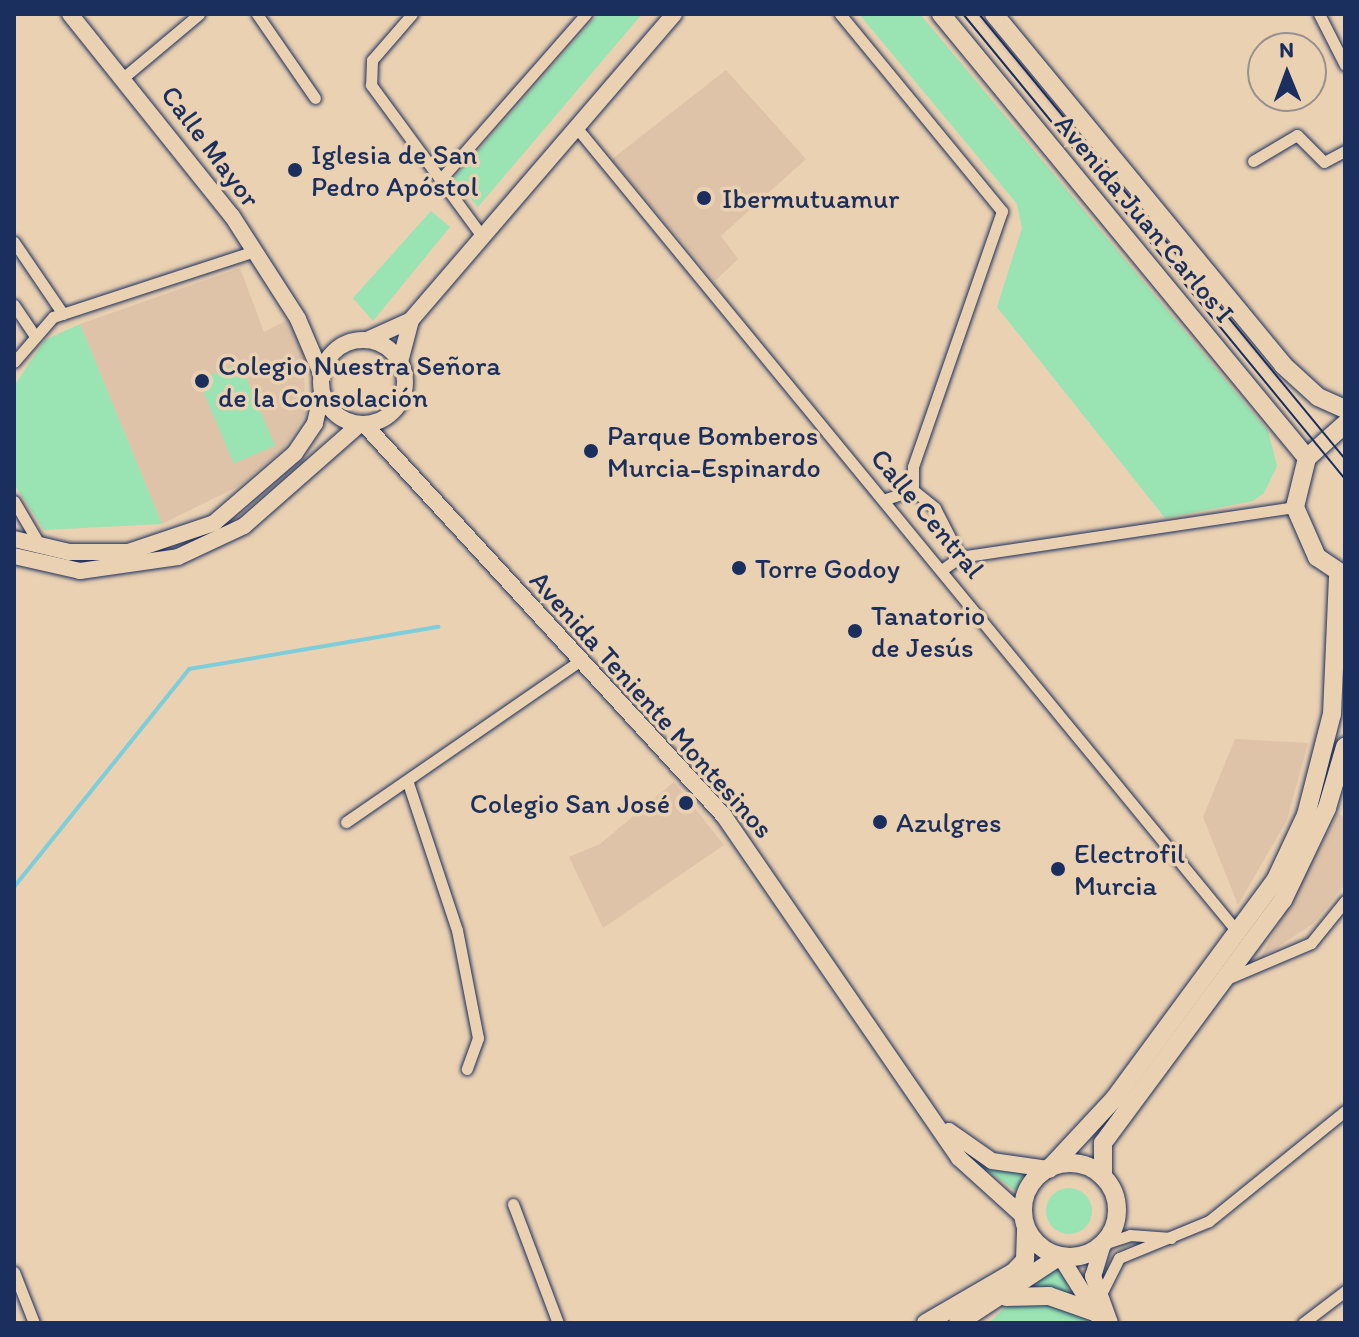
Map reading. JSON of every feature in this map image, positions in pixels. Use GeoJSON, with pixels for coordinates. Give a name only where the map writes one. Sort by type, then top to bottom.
{"type":"FeatureCollection","features":[{"type":"Feature","properties":{"kind":"main road","name":"Calle Mayor"},"geometry":{"type":"LineString","coordinates":[[70,14],[124,77],[255,251],[298,319],[321,373]]}},
{"type":"Feature","properties":{"kind":"main road"},"geometry":{"type":"LineString","coordinates":[[14,539],[41,548],[128,552],[214,523],[295,453],[315,423],[322,393],[321,373],[341,346],[367,340],[411,320],[674,14]]}},
{"type":"Feature","properties":{"kind":"main road","name":"Avenida Juan Carlos I"},"geometry":{"type":"LineString","coordinates":[[941,14],[1307,458]]}},
{"type":"Feature","properties":{"kind":"main road","name":"Avenida Juan Carlos I"},"geometry":{"type":"LineString","coordinates":[[994,14],[1283,365],[1318,397],[1345,409]]}},
{"type":"Feature","properties":{"kind":"main road","name":"Calle Mayor"},"geometry":{"type":"LineString","coordinates":[[298,319],[341,346]]}},
{"type":"Feature","properties":{"kind":"main road"},"geometry":{"type":"LineString","coordinates":[[14,556],[80,571],[188,553],[244,526],[362,424],[388,416],[404,391],[400,362],[411,320]]}},
{"type":"Feature","properties":{"kind":"main road"},"geometry":{"type":"LineString","coordinates":[[367,340],[400,362]]}},
{"type":"Feature","properties":{"kind":"main road"},"geometry":{"type":"LineString","coordinates":[[322,393],[340,418],[362,424]]}},
{"type":"Feature","properties":{"kind":"main road"},"geometry":{"type":"LineString","coordinates":[[388,416],[395,459]]}},
{"type":"Feature","properties":{"kind":"main road","name":"Avenida Teniente Montesinos"},"geometry":{"type":"LineString","coordinates":[[362,424],[582,659],[732,826],[967,1167],[1025,1222]]}},
{"type":"Feature","properties":{"kind":"main road"},"geometry":{"type":"LineString","coordinates":[[926,1323],[1014,1272],[1025,1260],[1026,1193],[1082,1139],[1239,934],[1275,881],[1319,773],[1332,714],[1342,575],[1302,534],[1295,507],[1307,458],[1345,424]]}},
{"type":"Feature","properties":{"kind":"main road"},"geometry":{"type":"LineString","coordinates":[[1096,1306],[1093,1261],[1117,1216],[1103,1177],[1103,1143],[1283,900],[1342,768],[1345,747]]}},
{"type":"Feature","properties":{"kind":"main road","name":"Avenida Teniente Montesinos"},"geometry":{"type":"LineString","coordinates":[[935,1117],[992,1161],[1049,1169]]}},
{"type":"Feature","properties":{"kind":"main road"},"geometry":{"type":"LineString","coordinates":[[1049,1169],[1078,1164],[1103,1177]]}},
{"type":"Feature","properties":{"kind":"main road"},"geometry":{"type":"LineString","coordinates":[[1025,1222],[1060,1256],[1108,1323]]}},
{"type":"Feature","properties":{"kind":"main road"},"geometry":{"type":"LineString","coordinates":[[958,1323],[978,1317],[1060,1256],[1103,1244]]}},
{"type":"Feature","properties":{"kind":"main road"},"geometry":{"type":"LineString","coordinates":[[1003,1297],[1049,1296],[1096,1306]]}},
{"type":"Feature","properties":{"kind":"street"},"geometry":{"type":"LineString","coordinates":[[257,14],[315,98]]}},
{"type":"Feature","properties":{"kind":"street"},"geometry":{"type":"LineString","coordinates":[[412,14],[368,70],[371,85],[482,236]]}},
{"type":"Feature","properties":{"kind":"street"},"geometry":{"type":"LineString","coordinates":[[440,180],[586,14]]}},
{"type":"Feature","properties":{"kind":"street"},"geometry":{"type":"LineString","coordinates":[[840,14],[1002,211],[913,467],[913,490],[950,529],[960,557]]}},
{"type":"Feature","properties":{"kind":"street"},"geometry":{"type":"LineString","coordinates":[[1319,14],[1345,65]]}},
{"type":"Feature","properties":{"kind":"street"},"geometry":{"type":"LineString","coordinates":[[124,77],[191,16]]}},
{"type":"Feature","properties":{"kind":"street","name":"Calle Central"},"geometry":{"type":"LineString","coordinates":[[576,127],[944,568],[1239,934]]}},
{"type":"Feature","properties":{"kind":"street"},"geometry":{"type":"LineString","coordinates":[[1253,161],[1297,135],[1324,162],[1345,151]]}},
{"type":"Feature","properties":{"kind":"street"},"geometry":{"type":"LineString","coordinates":[[14,242],[63,314]]}},
{"type":"Feature","properties":{"kind":"street"},"geometry":{"type":"LineString","coordinates":[[14,362],[34,335],[63,314],[255,251]]}},
{"type":"Feature","properties":{"kind":"street"},"geometry":{"type":"LineString","coordinates":[[14,305],[34,335]]}},
{"type":"Feature","properties":{"kind":"street"},"geometry":{"type":"LineString","coordinates":[[886,499],[913,490]]}},
{"type":"Feature","properties":{"kind":"street"},"geometry":{"type":"LineString","coordinates":[[14,501],[41,548]]}},
{"type":"Feature","properties":{"kind":"street"},"geometry":{"type":"LineString","coordinates":[[944,568],[960,557],[1295,507]]}},
{"type":"Feature","properties":{"kind":"street"},"geometry":{"type":"LineString","coordinates":[[346,822],[408,783],[582,659]]}},
{"type":"Feature","properties":{"kind":"street"},"geometry":{"type":"LineString","coordinates":[[408,783],[457,930],[478,1038],[467,1069]]}},
{"type":"Feature","properties":{"kind":"street"},"geometry":{"type":"LineString","coordinates":[[1221,982],[1311,943],[1345,901]]}},
{"type":"Feature","properties":{"kind":"street"},"geometry":{"type":"LineString","coordinates":[[1096,1306],[1112,1263],[1209,1221],[1345,1111]]}},
{"type":"Feature","properties":{"kind":"street"},"geometry":{"type":"LineString","coordinates":[[513,1204],[558,1323]]}},
{"type":"Feature","properties":{"kind":"street"},"geometry":{"type":"LineString","coordinates":[[1103,1244],[1130,1235],[1171,1238]]}},
{"type":"Feature","properties":{"kind":"street"},"geometry":{"type":"LineString","coordinates":[[14,1272],[34,1323]]}},
{"type":"Feature","properties":{"kind":"street"},"geometry":{"type":"LineString","coordinates":[[1303,1323],[1345,1291]]}},
{"type":"Feature","properties":{"kind":"shaded area","name":"Ibermutuamur"},"geometry":{"type":"Polygon","coordinates":[[[726,70],[806,159],[721,236],[738,259],[715,281],[612,159],[726,70]]]}},
{"type":"Feature","properties":{"kind":"shaded area","name":"Colegio Nuestra Señora de la Consolación"},"geometry":{"type":"Polygon","coordinates":[[[240,268],[264,332],[287,320],[304,350],[305,415],[284,448],[239,486],[162,524],[80,324],[240,268]]]}},
{"type":"Feature","properties":{"kind":"shaded area"},"geometry":{"type":"Polygon","coordinates":[[[1235,739],[1308,743],[1287,820],[1238,905],[1203,817],[1235,739]]]}},
{"type":"Feature","properties":{"kind":"shaded area"},"geometry":{"type":"Polygon","coordinates":[[[674,782],[724,845],[603,928],[569,857],[600,844],[674,782]]]}},
{"type":"Feature","properties":{"kind":"shaded area"},"geometry":{"type":"Polygon","coordinates":[[[1338,813],[1345,818],[1345,884],[1314,923],[1260,959],[1338,813]]]}},
{"type":"Feature","properties":{"kind":"green space"},"geometry":{"type":"Polygon","coordinates":[[[598,14],[642,14],[478,207],[454,178],[598,14]]]}},
{"type":"Feature","properties":{"kind":"green space"},"geometry":{"type":"Polygon","coordinates":[[[859,14],[920,14],[1268,431],[1277,466],[1264,493],[1253,501],[1165,518],[997,307],[1022,228],[1017,204],[859,14]]]}},
{"type":"Feature","properties":{"kind":"green space"},"geometry":{"type":"Polygon","coordinates":[[[431,211],[450,227],[373,321],[353,298],[431,211]]]}},
{"type":"Feature","properties":{"kind":"green space"},"geometry":{"type":"Polygon","coordinates":[[[80,324],[162,524],[44,530],[14,484],[14,386],[45,340],[80,324]]]}},
{"type":"Feature","properties":{"kind":"green space"},"geometry":{"type":"Polygon","coordinates":[[[240,363],[275,446],[234,463],[199,381],[240,363]]]}},
{"type":"Feature","properties":{"kind":"green space"},"geometry":{"type":"Polygon","coordinates":[[[971,1159],[1001,1170],[1025,1173],[1016,1191],[971,1159]]]}},
{"type":"Feature","properties":{"kind":"green space"},"geometry":{"type":"Polygon","coordinates":[[[1069,1188],[1085,1195],[1092,1211],[1085,1227],[1069,1234],[1053,1227],[1046,1211],[1053,1195],[1069,1188]]]}},
{"type":"Feature","properties":{"kind":"green space"},"geometry":{"type":"Polygon","coordinates":[[[1055,1263],[1063,1274],[1072,1297],[1030,1291],[1055,1263]]]}},
{"type":"Feature","properties":{"kind":"green space"},"geometry":{"type":"Polygon","coordinates":[[[1050,1303],[1094,1323],[989,1323],[1005,1307],[1050,1303]]]}},
{"type":"Feature","properties":{"kind":"waterway"},"geometry":{"type":"LineString","coordinates":[[14,887],[189,669],[438,627]]}},
{"type":"Feature","properties":{"kind":"tram line"},"geometry":{"type":"LineString","coordinates":[[963,14],[1345,479]]}},
{"type":"Feature","properties":{"kind":"tram line"},"geometry":{"type":"LineString","coordinates":[[979,14],[1345,459]]}},
{"type":"Feature","properties":{"kind":"place","name":"Iglesia de San Pedro Apóstol"},"geometry":{"type":"Point","coordinates":[295,170]}},
{"type":"Feature","properties":{"kind":"place","name":"Ibermutuamur"},"geometry":{"type":"Point","coordinates":[704,198]}},
{"type":"Feature","properties":{"kind":"place","name":"Colegio Nuestra Señora de la Consolación"},"geometry":{"type":"Point","coordinates":[202,381]}},
{"type":"Feature","properties":{"kind":"place","name":"Parque Bomberos Murcia-Espinardo"},"geometry":{"type":"Point","coordinates":[591,451]}},
{"type":"Feature","properties":{"kind":"place","name":"Torre Godoy"},"geometry":{"type":"Point","coordinates":[739,568]}},
{"type":"Feature","properties":{"kind":"place","name":"Tanatorio de Jesús"},"geometry":{"type":"Point","coordinates":[855,631]}},
{"type":"Feature","properties":{"kind":"place","name":"Colegio San José"},"geometry":{"type":"Point","coordinates":[686,803]}},
{"type":"Feature","properties":{"kind":"place","name":"Azulgres"},"geometry":{"type":"Point","coordinates":[880,822]}},
{"type":"Feature","properties":{"kind":"place","name":"Electrofil Murcia"},"geometry":{"type":"Point","coordinates":[1058,869]}}]}
